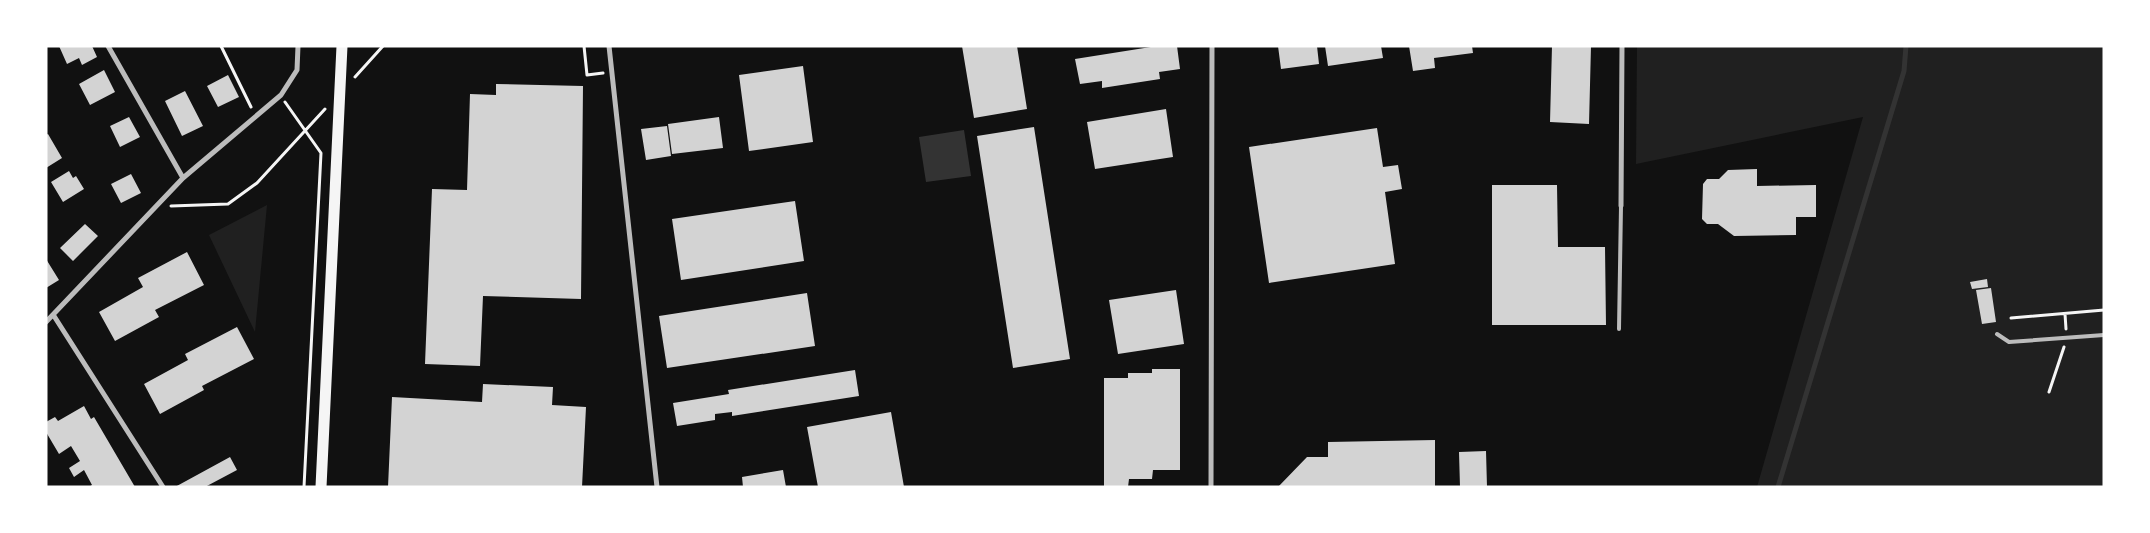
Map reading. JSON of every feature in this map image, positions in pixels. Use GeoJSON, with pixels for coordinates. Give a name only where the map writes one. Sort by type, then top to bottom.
{"type":"FeatureCollection","features":[{"type":"Feature","properties":{"kind":"main road"},"geometry":{"type":"LineString","coordinates":[[321,487],[342,49]]}},
{"type":"Feature","properties":{"kind":"street"},"geometry":{"type":"LineString","coordinates":[[108,46],[182,178]]}},
{"type":"Feature","properties":{"kind":"street"},"geometry":{"type":"LineString","coordinates":[[46,322],[54,316],[182,178],[256,118],[281,95],[297,70],[298,46]]}},
{"type":"Feature","properties":{"kind":"street"},"geometry":{"type":"LineString","coordinates":[[609,46],[610,72],[657,487]]}},
{"type":"Feature","properties":{"kind":"street"},"geometry":{"type":"LineString","coordinates":[[1211,487],[1212,46]]}},
{"type":"Feature","properties":{"kind":"street"},"geometry":{"type":"LineString","coordinates":[[1621,206],[1622,46]]}},
{"type":"Feature","properties":{"kind":"street"},"geometry":{"type":"LineString","coordinates":[[54,316],[163,487]]}},
{"type":"Feature","properties":{"kind":"lane"},"geometry":{"type":"LineString","coordinates":[[1620,329],[1621,206]]}},
{"type":"Feature","properties":{"kind":"lane"},"geometry":{"type":"LineString","coordinates":[[1997,334],[2009,342],[2104,335]]}},
{"type":"Feature","properties":{"kind":"path"},"geometry":{"type":"LineString","coordinates":[[222,46],[256,118]]}},
{"type":"Feature","properties":{"kind":"path"},"geometry":{"type":"LineString","coordinates":[[350,82],[383,46]]}},
{"type":"Feature","properties":{"kind":"path"},"geometry":{"type":"LineString","coordinates":[[584,46],[588,75],[610,72]]}},
{"type":"Feature","properties":{"kind":"path"},"geometry":{"type":"LineString","coordinates":[[281,95],[321,153],[304,487]]}},
{"type":"Feature","properties":{"kind":"path"},"geometry":{"type":"LineString","coordinates":[[156,206],[228,204],[257,183],[330,104]]}},
{"type":"Feature","properties":{"kind":"path"},"geometry":{"type":"LineString","coordinates":[[2011,318],[2104,310]]}},
{"type":"Feature","properties":{"kind":"path"},"geometry":{"type":"LineString","coordinates":[[2049,392],[2067,338],[2065,314]]}},
{"type":"Feature","properties":{"kind":"shaded area"},"geometry":{"type":"Polygon","coordinates":[[[1637,46],[2104,46],[2104,487],[1757,487],[1863,117],[1636,164],[1637,46]]]}},
{"type":"Feature","properties":{"kind":"shaded area"},"geometry":{"type":"Polygon","coordinates":[[[964,130],[971,176],[926,182],[919,137],[964,130]]]}},
{"type":"Feature","properties":{"kind":"shaded area"},"geometry":{"type":"Polygon","coordinates":[[[267,205],[255,332],[209,235],[267,205]]]}},
{"type":"Feature","properties":{"kind":"building"},"geometry":{"type":"Polygon","coordinates":[[[59,46],[92,46],[97,57],[82,65],[79,58],[67,64],[59,46]]]}},
{"type":"Feature","properties":{"kind":"building"},"geometry":{"type":"Polygon","coordinates":[[[962,46],[1017,46],[1027,109],[974,118],[962,46]]]}},
{"type":"Feature","properties":{"kind":"building"},"geometry":{"type":"Polygon","coordinates":[[[1157,46],[1177,46],[1180,69],[1159,72],[1160,79],[1102,88],[1102,81],[1080,84],[1075,59],[1157,46]]]}},
{"type":"Feature","properties":{"kind":"building"},"geometry":{"type":"Polygon","coordinates":[[[1278,46],[1317,46],[1319,64],[1281,69],[1278,46]]]}},
{"type":"Feature","properties":{"kind":"building"},"geometry":{"type":"Polygon","coordinates":[[[1325,46],[1381,46],[1383,58],[1328,66],[1325,46]]]}},
{"type":"Feature","properties":{"kind":"building"},"geometry":{"type":"Polygon","coordinates":[[[1409,46],[1472,46],[1473,53],[1434,58],[1435,68],[1413,71],[1409,46]]]}},
{"type":"Feature","properties":{"kind":"building"},"geometry":{"type":"Polygon","coordinates":[[[1552,46],[1591,46],[1589,124],[1550,122],[1552,46]]]}},
{"type":"Feature","properties":{"kind":"building"},"geometry":{"type":"Polygon","coordinates":[[[803,66],[813,142],[749,151],[739,75],[803,66]]]}},
{"type":"Feature","properties":{"kind":"building"},"geometry":{"type":"Polygon","coordinates":[[[104,70],[115,92],[90,105],[79,84],[104,70]]]}},
{"type":"Feature","properties":{"kind":"building"},"geometry":{"type":"Polygon","coordinates":[[[228,75],[239,97],[218,107],[207,86],[228,75]]]}},
{"type":"Feature","properties":{"kind":"building"},"geometry":{"type":"Polygon","coordinates":[[[496,84],[583,86],[581,299],[483,296],[480,366],[425,364],[432,189],[467,190],[470,94],[496,95],[496,84]]]}},
{"type":"Feature","properties":{"kind":"building"},"geometry":{"type":"Polygon","coordinates":[[[185,91],[203,126],[182,136],[165,101],[185,91]]]}},
{"type":"Feature","properties":{"kind":"building"},"geometry":{"type":"Polygon","coordinates":[[[1166,109],[1173,157],[1095,169],[1087,122],[1166,109]]]}},
{"type":"Feature","properties":{"kind":"building"},"geometry":{"type":"Polygon","coordinates":[[[129,117],[140,137],[120,147],[110,126],[129,117]]]}},
{"type":"Feature","properties":{"kind":"building"},"geometry":{"type":"Polygon","coordinates":[[[719,117],[723,148],[672,154],[668,124],[719,117]]]}},
{"type":"Feature","properties":{"kind":"building"},"geometry":{"type":"Polygon","coordinates":[[[667,126],[671,156],[646,160],[641,129],[667,126]]]}},
{"type":"Feature","properties":{"kind":"building"},"geometry":{"type":"Polygon","coordinates":[[[1034,127],[1070,359],[1013,368],[977,136],[1034,127]]]}},
{"type":"Feature","properties":{"kind":"building"},"geometry":{"type":"Polygon","coordinates":[[[1377,128],[1383,167],[1398,165],[1402,189],[1385,192],[1395,264],[1269,283],[1249,147],[1377,128]]]}},
{"type":"Feature","properties":{"kind":"building"},"geometry":{"type":"Polygon","coordinates":[[[48,134],[62,158],[46,168],[46,135],[48,134]]]}},
{"type":"Feature","properties":{"kind":"building"},"geometry":{"type":"Polygon","coordinates":[[[1757,169],[1757,186],[1816,185],[1816,217],[1796,217],[1796,235],[1734,236],[1718,224],[1707,224],[1702,219],[1703,184],[1707,179],[1719,179],[1728,170],[1757,169]]]}},
{"type":"Feature","properties":{"kind":"building"},"geometry":{"type":"Polygon","coordinates":[[[69,171],[73,178],[76,176],[84,189],[63,202],[51,182],[69,171]]]}},
{"type":"Feature","properties":{"kind":"building"},"geometry":{"type":"Polygon","coordinates":[[[131,174],[141,193],[121,203],[111,184],[131,174]]]}},
{"type":"Feature","properties":{"kind":"building"},"geometry":{"type":"Polygon","coordinates":[[[1492,185],[1557,185],[1558,247],[1605,247],[1606,325],[1492,325],[1492,185]]]}},
{"type":"Feature","properties":{"kind":"building"},"geometry":{"type":"Polygon","coordinates":[[[795,201],[804,261],[681,280],[672,219],[795,201]]]}},
{"type":"Feature","properties":{"kind":"building"},"geometry":{"type":"Polygon","coordinates":[[[85,224],[98,236],[73,261],[60,248],[85,224]]]}},
{"type":"Feature","properties":{"kind":"building"},"geometry":{"type":"Polygon","coordinates":[[[187,252],[204,285],[155,310],[159,317],[115,341],[99,312],[143,287],[138,278],[187,252]]]}},
{"type":"Feature","properties":{"kind":"building"},"geometry":{"type":"Polygon","coordinates":[[[46,259],[59,280],[46,288],[46,259]]]}},
{"type":"Feature","properties":{"kind":"building"},"geometry":{"type":"Polygon","coordinates":[[[1987,279],[1988,287],[1972,289],[1970,282],[1987,279]]]}},
{"type":"Feature","properties":{"kind":"building"},"geometry":{"type":"Polygon","coordinates":[[[1991,288],[1996,322],[1982,324],[1976,290],[1991,288]]]}},
{"type":"Feature","properties":{"kind":"building"},"geometry":{"type":"Polygon","coordinates":[[[1176,290],[1184,344],[1118,354],[1109,300],[1176,290]]]}},
{"type":"Feature","properties":{"kind":"building"},"geometry":{"type":"Polygon","coordinates":[[[807,293],[815,346],[667,368],[659,316],[807,293]]]}},
{"type":"Feature","properties":{"kind":"building"},"geometry":{"type":"Polygon","coordinates":[[[237,327],[254,359],[202,386],[204,390],[160,414],[144,384],[188,360],[185,354],[237,327]]]}},
{"type":"Feature","properties":{"kind":"building"},"geometry":{"type":"Polygon","coordinates":[[[1152,369],[1180,369],[1180,470],[1153,470],[1152,479],[1129,479],[1128,487],[1104,487],[1104,378],[1128,378],[1128,373],[1152,373],[1152,369]]]}},
{"type":"Feature","properties":{"kind":"building"},"geometry":{"type":"Polygon","coordinates":[[[855,370],[859,396],[732,416],[732,412],[715,414],[715,420],[677,426],[673,403],[729,394],[728,390],[855,370]]]}},
{"type":"Feature","properties":{"kind":"building"},"geometry":{"type":"Polygon","coordinates":[[[483,384],[553,387],[552,405],[586,407],[582,487],[388,487],[392,397],[482,402],[483,384]]]}},
{"type":"Feature","properties":{"kind":"building"},"geometry":{"type":"Polygon","coordinates":[[[84,406],[91,419],[94,417],[135,487],[89,487],[92,485],[84,470],[74,477],[69,468],[80,461],[71,446],[59,454],[46,432],[46,422],[55,417],[58,421],[84,406]]]}},
{"type":"Feature","properties":{"kind":"building"},"geometry":{"type":"Polygon","coordinates":[[[891,412],[904,487],[818,487],[807,427],[891,412]]]}},
{"type":"Feature","properties":{"kind":"building"},"geometry":{"type":"Polygon","coordinates":[[[1435,440],[1435,487],[1278,487],[1307,457],[1328,457],[1328,442],[1435,440]]]}},
{"type":"Feature","properties":{"kind":"building"},"geometry":{"type":"Polygon","coordinates":[[[1486,451],[1487,487],[1460,487],[1459,452],[1486,451]]]}},
{"type":"Feature","properties":{"kind":"building"},"geometry":{"type":"Polygon","coordinates":[[[230,457],[237,470],[205,487],[175,487],[230,457]]]}},
{"type":"Feature","properties":{"kind":"building"},"geometry":{"type":"Polygon","coordinates":[[[783,470],[786,487],[743,487],[742,477],[783,470]]]}},
{"type":"Feature","properties":{"kind":"waterway"},"geometry":{"type":"LineString","coordinates":[[1778,487],[1904,71],[1906,46]]}}]}
